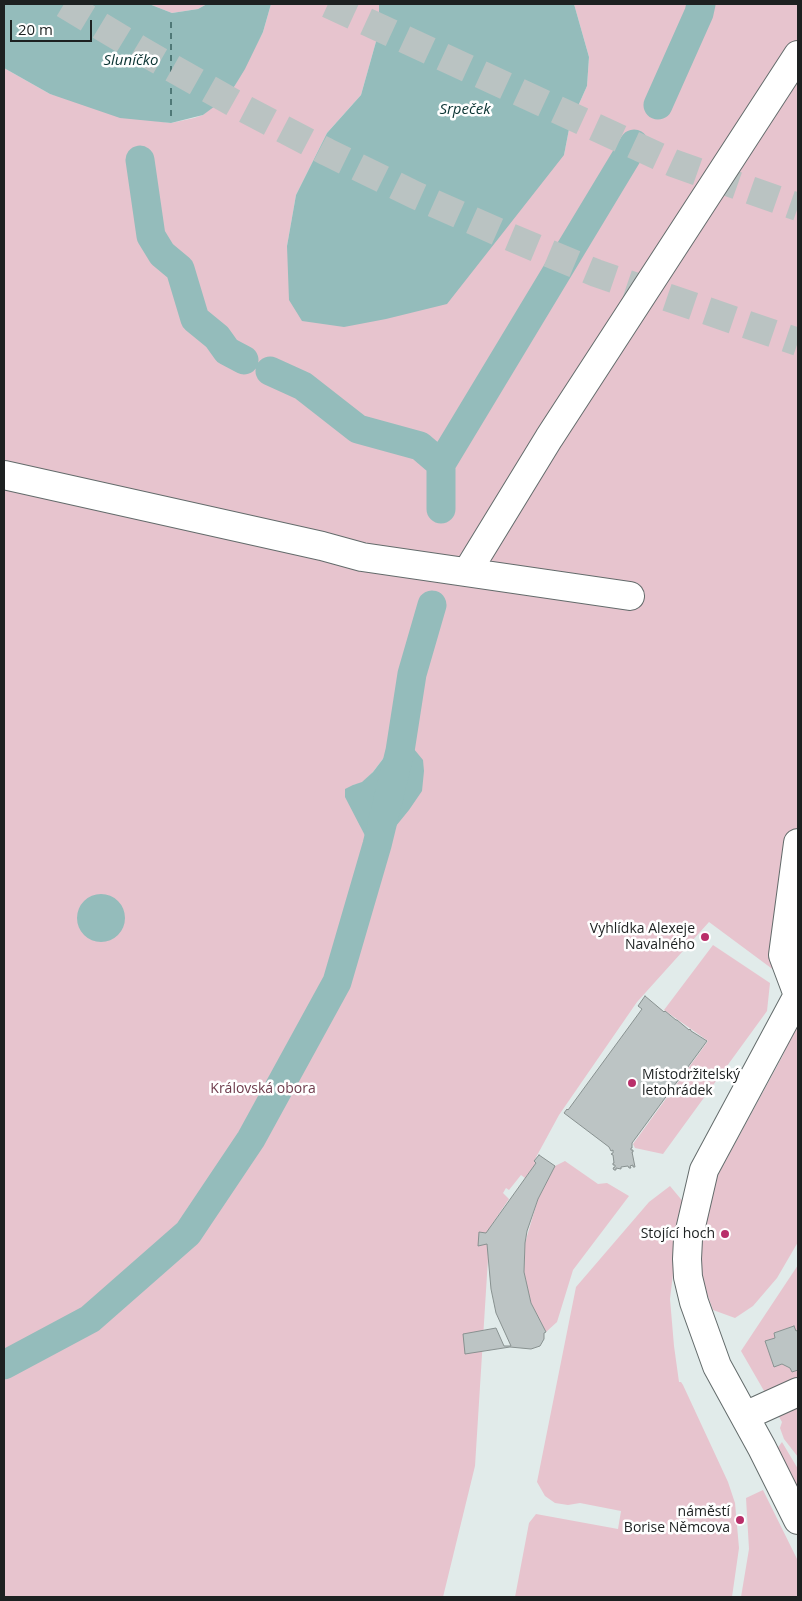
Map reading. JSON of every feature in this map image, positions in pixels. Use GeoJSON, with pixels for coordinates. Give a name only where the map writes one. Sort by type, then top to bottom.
{"type":"FeatureCollection","features":[{"type":"Feature","properties":{"kind":"street"},"geometry":{"type":"LineString","coordinates":[[467,572],[549,438],[798,55]]}},
{"type":"Feature","properties":{"kind":"street"},"geometry":{"type":"LineString","coordinates":[[4,475],[322,546],[362,557],[630,596]]}},
{"type":"Feature","properties":{"kind":"street"},"geometry":{"type":"LineString","coordinates":[[798,844],[783,955],[798,995],[704,1170],[688,1239],[687,1259],[688,1277],[694,1302],[717,1366],[745,1416],[798,1520]]}},
{"type":"Feature","properties":{"kind":"street"},"geometry":{"type":"LineString","coordinates":[[745,1416],[798,1392]]}},
{"type":"Feature","properties":{"kind":"green space"},"geometry":{"type":"Polygon","coordinates":[[[149,4],[207,4],[198,9],[172,13],[149,4]]]}},
{"type":"Feature","properties":{"kind":"green space","name":"Královská obora"},"geometry":{"type":"Polygon","coordinates":[[[271,4],[379,4],[379,31],[361,95],[327,133],[296,195],[287,246],[564,155],[570,124],[587,86],[589,57],[574,4],[798,4],[798,988],[709,922],[637,1002],[559,1115],[534,1161],[536,1163],[525,1178],[521,1175],[509,1190],[506,1188],[503,1193],[509,1199],[490,1227],[475,1466],[443,1597],[4,1597],[4,68],[50,94],[149,120],[171,123],[203,115],[234,87],[263,32],[271,4]],[[395,743],[362,783],[353,785],[361,827],[374,853],[395,743]]]}},
{"type":"Feature","properties":{"kind":"green space"},"geometry":{"type":"Polygon","coordinates":[[[713,945],[770,983],[767,1011],[663,1154],[635,1148],[633,1144],[708,1041],[664,1010],[713,945]]]}},
{"type":"Feature","properties":{"kind":"green space"},"geometry":{"type":"Polygon","coordinates":[[[798,1023],[798,1242],[777,1278],[753,1306],[735,1318],[713,1310],[699,1268],[698,1254],[708,1197],[798,1023]]]}},
{"type":"Feature","properties":{"kind":"green space"},"geometry":{"type":"Polygon","coordinates":[[[565,1161],[598,1184],[607,1183],[629,1196],[573,1270],[557,1322],[546,1332],[531,1303],[524,1272],[525,1243],[538,1199],[555,1166],[565,1161]]]}},
{"type":"Feature","properties":{"kind":"green space"},"geometry":{"type":"Polygon","coordinates":[[[670,1186],[685,1204],[677,1240],[670,1299],[679,1382],[683,1385],[728,1482],[735,1503],[739,1548],[732,1597],[515,1597],[529,1523],[536,1514],[618,1529],[621,1511],[580,1503],[568,1505],[555,1503],[545,1496],[537,1482],[576,1287],[649,1202],[670,1186]]]}},
{"type":"Feature","properties":{"kind":"green space"},"geometry":{"type":"Polygon","coordinates":[[[798,1265],[798,1330],[796,1331],[794,1326],[774,1333],[775,1338],[765,1341],[774,1366],[782,1364],[790,1368],[792,1372],[798,1370],[798,1457],[784,1439],[780,1428],[782,1422],[741,1351],[798,1265]]]}},
{"type":"Feature","properties":{"kind":"green space"},"geometry":{"type":"Polygon","coordinates":[[[782,1442],[798,1469],[798,1493],[776,1450],[782,1442]]]}},
{"type":"Feature","properties":{"kind":"green space"},"geometry":{"type":"Polygon","coordinates":[[[763,1490],[798,1561],[798,1597],[741,1597],[749,1549],[746,1498],[763,1490]]]}},
{"type":"Feature","properties":{"kind":"water","name":"Sluníčko"},"geometry":{"type":"Polygon","coordinates":[[[4,4],[149,4],[172,13],[198,9],[207,4],[271,4],[263,32],[234,87],[223,100],[203,115],[171,123],[120,118],[50,94],[4,68],[4,4]]]}},
{"type":"Feature","properties":{"kind":"water","name":"Srpeček"},"geometry":{"type":"Polygon","coordinates":[[[379,4],[574,4],[589,57],[587,86],[570,124],[564,155],[447,304],[344,327],[302,321],[289,300],[287,246],[296,195],[327,133],[361,95],[379,31],[379,4]]]}},
{"type":"Feature","properties":{"kind":"water"},"geometry":{"type":"Polygon","coordinates":[[[395,743],[409,743],[423,760],[422,791],[374,853],[345,797],[345,789],[362,782],[373,772],[395,743]]]}},
{"type":"Feature","properties":{"kind":"water"},"geometry":{"type":"Polygon","coordinates":[[[96,894],[106,894],[115,898],[121,904],[124,909],[124,927],[115,938],[106,942],[96,942],[87,938],[81,932],[77,923],[77,913],[81,904],[87,898],[96,894]]]}},
{"type":"Feature","properties":{"kind":"building","name":"Místodržitelský letohrádek"},"geometry":{"type":"Polygon","coordinates":[[[645,996],[664,1012],[707,1041],[632,1143],[631,1150],[633,1150],[635,1167],[633,1165],[630,1166],[631,1168],[628,1166],[614,1170],[615,1165],[613,1165],[613,1155],[611,1154],[613,1150],[611,1151],[609,1147],[564,1113],[642,1009],[638,1006],[645,996]]]}},
{"type":"Feature","properties":{"kind":"building"},"geometry":{"type":"Polygon","coordinates":[[[539,1155],[555,1166],[538,1199],[527,1231],[524,1272],[531,1303],[546,1332],[544,1333],[544,1339],[540,1346],[531,1349],[510,1347],[465,1354],[463,1334],[496,1328],[504,1346],[511,1346],[496,1313],[491,1289],[487,1244],[478,1246],[479,1232],[486,1233],[536,1163],[534,1161],[539,1155]]]}},
{"type":"Feature","properties":{"kind":"building"},"geometry":{"type":"Polygon","coordinates":[[[794,1326],[796,1331],[798,1330],[798,1370],[792,1372],[790,1368],[782,1364],[774,1367],[765,1341],[775,1338],[774,1333],[794,1326]]]}},
{"type":"Feature","properties":{"kind":"waterway"},"geometry":{"type":"LineString","coordinates":[[658,105],[699,13],[701,4]]}},
{"type":"Feature","properties":{"kind":"waterway"},"geometry":{"type":"LineString","coordinates":[[441,509],[441,464],[634,144]]}},
{"type":"Feature","properties":{"kind":"waterway"},"geometry":{"type":"LineString","coordinates":[[140,160],[151,236],[162,254],[180,269],[195,319],[217,337],[227,351],[244,360]]}},
{"type":"Feature","properties":{"kind":"waterway"},"geometry":{"type":"LineString","coordinates":[[270,371],[303,386],[358,429],[420,446],[441,464]]}},
{"type":"Feature","properties":{"kind":"waterway"},"geometry":{"type":"LineString","coordinates":[[4,1365],[90,1319],[188,1233],[251,1139],[337,982],[377,845],[400,751],[412,674],[432,605]]}},
{"type":"Feature","properties":{"kind":"ferry route"},"geometry":{"type":"LineString","coordinates":[[171,20],[171,116]]}},
{"type":"Feature","properties":{"kind":"tunnel"},"geometry":{"type":"LineString","coordinates":[[64,4],[239,106],[415,195],[596,273],[798,342]]}},
{"type":"Feature","properties":{"kind":"tunnel"},"geometry":{"type":"LineString","coordinates":[[328,4],[673,163],[798,207]]}},
{"type":"Feature","properties":{"kind":"place","name":"Vyhlídka Alexeje Navalného"},"geometry":{"type":"Point","coordinates":[705,937]}},
{"type":"Feature","properties":{"kind":"place","name":"Místodržitelský letohrádek"},"geometry":{"type":"Point","coordinates":[632,1083]}},
{"type":"Feature","properties":{"kind":"place","name":"Stojící hoch"},"geometry":{"type":"Point","coordinates":[725,1234]}},
{"type":"Feature","properties":{"kind":"place","name":"náměstí Borise Němcova"},"geometry":{"type":"Point","coordinates":[740,1520]}}]}
